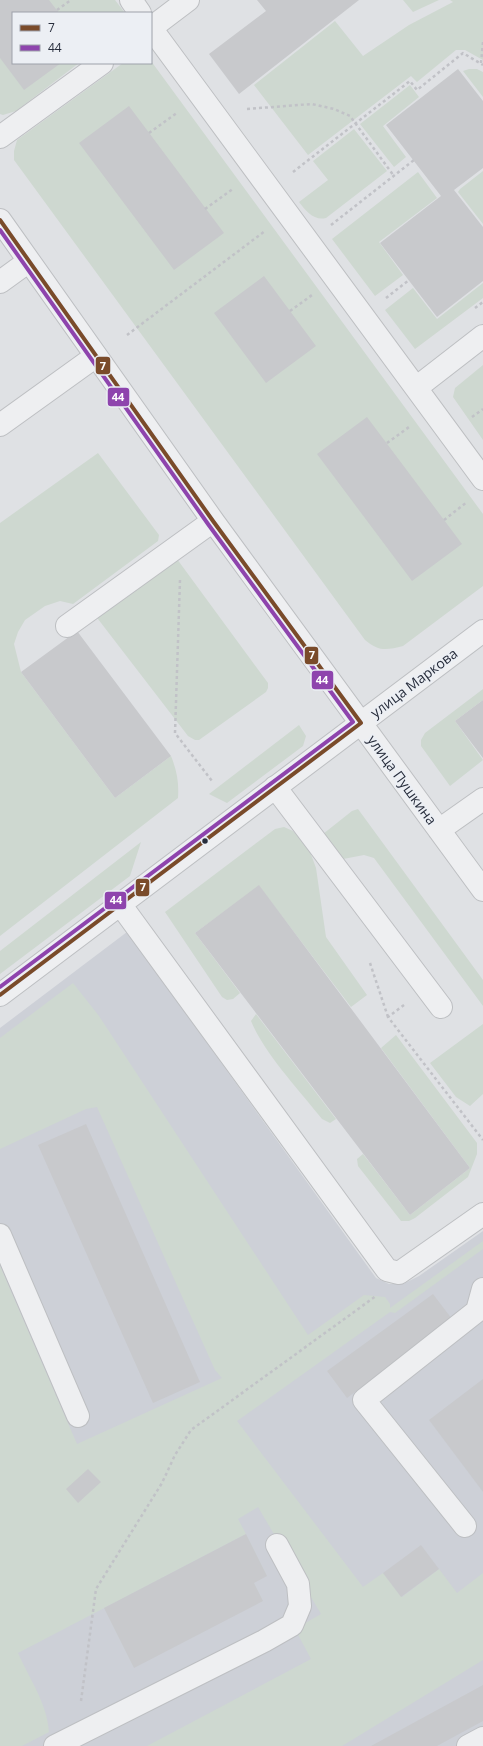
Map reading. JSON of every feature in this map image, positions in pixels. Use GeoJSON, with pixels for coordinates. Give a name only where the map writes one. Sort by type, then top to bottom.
{"type":"FeatureCollection","features":[{"type":"Feature","properties":{"kind":"street"},"geometry":{"type":"LineString","coordinates":[[131,0],[139,12]]}},
{"type":"Feature","properties":{"kind":"street"},"geometry":{"type":"LineString","coordinates":[[152,27],[188,0]]}},
{"type":"Feature","properties":{"kind":"street"},"geometry":{"type":"LineString","coordinates":[[152,29],[483,479]]}},
{"type":"Feature","properties":{"kind":"street"},"geometry":{"type":"LineString","coordinates":[[0,137],[101,64]]}},
{"type":"Feature","properties":{"kind":"street","name":"улица Пушкина"},"geometry":{"type":"LineString","coordinates":[[0,220],[213,521],[483,890]]}},
{"type":"Feature","properties":{"kind":"street"},"geometry":{"type":"LineString","coordinates":[[0,282],[29,261]]}},
{"type":"Feature","properties":{"kind":"street"},"geometry":{"type":"LineString","coordinates":[[416,388],[483,336]]}},
{"type":"Feature","properties":{"kind":"street"},"geometry":{"type":"LineString","coordinates":[[0,425],[96,356]]}},
{"type":"Feature","properties":{"kind":"street"},"geometry":{"type":"LineString","coordinates":[[67,626],[213,521]]}},
{"type":"Feature","properties":{"kind":"street","name":"улица Маркова"},"geometry":{"type":"LineString","coordinates":[[0,995],[483,631]]}},
{"type":"Feature","properties":{"kind":"street"},"geometry":{"type":"LineString","coordinates":[[276,788],[441,1007]]}},
{"type":"Feature","properties":{"kind":"street"},"geometry":{"type":"LineString","coordinates":[[439,830],[483,799]]}},
{"type":"Feature","properties":{"kind":"street"},"geometry":{"type":"LineString","coordinates":[[120,904],[388,1270],[399,1272],[483,1214]]}},
{"type":"Feature","properties":{"kind":"street"},"geometry":{"type":"LineString","coordinates":[[0,1235],[78,1416]]}},
{"type":"Feature","properties":{"kind":"street"},"geometry":{"type":"LineString","coordinates":[[465,1526],[364,1400],[477,1311],[483,1289]]}},
{"type":"Feature","properties":{"kind":"street"},"geometry":{"type":"LineString","coordinates":[[55,1746],[264,1641],[292,1625],[300,1606],[298,1584],[277,1545]]}},
{"type":"Feature","properties":{"kind":"street"},"geometry":{"type":"LineString","coordinates":[[468,1746],[483,1738]]}},
{"type":"Feature","properties":{"kind":"path"},"geometry":{"type":"LineString","coordinates":[[57,10],[71,0]]}},
{"type":"Feature","properties":{"kind":"path"},"geometry":{"type":"LineString","coordinates":[[270,190],[410,81],[417,90],[463,53],[482,64],[483,42]]}},
{"type":"Feature","properties":{"kind":"path"},"geometry":{"type":"LineString","coordinates":[[149,133],[204,100],[225,109],[236,110],[312,104],[334,109],[350,116],[394,176]]}},
{"type":"Feature","properties":{"kind":"path"},"geometry":{"type":"LineString","coordinates":[[309,242],[414,160]]}},
{"type":"Feature","properties":{"kind":"path"},"geometry":{"type":"LineString","coordinates":[[205,209],[257,171]]}},
{"type":"Feature","properties":{"kind":"path"},"geometry":{"type":"LineString","coordinates":[[126,335],[288,214]]}},
{"type":"Feature","properties":{"kind":"path"},"geometry":{"type":"LineString","coordinates":[[470,312],[483,302]]}},
{"type":"Feature","properties":{"kind":"path"},"geometry":{"type":"LineString","coordinates":[[444,520],[472,499]]}},
{"type":"Feature","properties":{"kind":"path"},"geometry":{"type":"LineString","coordinates":[[180,576],[175,733],[212,781]]}},
{"type":"Feature","properties":{"kind":"path"},"geometry":{"type":"LineString","coordinates":[[427,988],[388,1017],[483,1140]]}},
{"type":"Feature","properties":{"kind":"path"},"geometry":{"type":"LineString","coordinates":[[76,1736],[96,1589],[162,1483],[175,1455],[191,1430],[373,1300],[399,1272]]}},
{"type":"Feature","properties":{"kind":"shaded area"},"geometry":{"type":"Polygon","coordinates":[[[0,0],[115,0],[124,12],[12,12],[12,64],[78,64],[16,111],[3,115],[0,114],[0,0]]]}},
{"type":"Feature","properties":{"kind":"shaded area"},"geometry":{"type":"Polygon","coordinates":[[[403,0],[439,0],[413,12],[403,0]]]}},
{"type":"Feature","properties":{"kind":"shaded area"},"geometry":{"type":"Polygon","coordinates":[[[450,0],[483,0],[483,60],[465,50],[456,50],[417,82],[411,76],[308,155],[254,85],[335,21],[363,56],[409,25],[453,2],[450,0]]]}},
{"type":"Feature","properties":{"kind":"shaded area"},"geometry":{"type":"Polygon","coordinates":[[[152,62],[483,514],[483,586],[403,646],[383,649],[375,647],[365,640],[14,160],[14,151],[17,140],[122,64],[152,64],[152,62]]]}},
{"type":"Feature","properties":{"kind":"shaded area"},"geometry":{"type":"Polygon","coordinates":[[[477,69],[483,72],[483,97],[463,71],[477,69]]]}},
{"type":"Feature","properties":{"kind":"shaded area"},"geometry":{"type":"Polygon","coordinates":[[[410,85],[419,97],[383,126],[406,157],[394,167],[360,124],[410,85]]]}},
{"type":"Feature","properties":{"kind":"shaded area"},"geometry":{"type":"Polygon","coordinates":[[[354,129],[387,171],[326,218],[322,219],[314,217],[307,212],[299,202],[328,180],[313,161],[354,129]]]}},
{"type":"Feature","properties":{"kind":"shaded area"},"geometry":{"type":"Polygon","coordinates":[[[483,171],[483,224],[458,192],[483,171]]]}},
{"type":"Feature","properties":{"kind":"shaded area"},"geometry":{"type":"Polygon","coordinates":[[[418,172],[437,198],[379,242],[403,275],[375,296],[332,239],[418,172]]]}},
{"type":"Feature","properties":{"kind":"shaded area"},"geometry":{"type":"Polygon","coordinates":[[[483,283],[483,298],[415,349],[385,310],[413,288],[437,319],[483,283]]]}},
{"type":"Feature","properties":{"kind":"shaded area"},"geometry":{"type":"Polygon","coordinates":[[[483,365],[483,440],[453,397],[455,388],[483,365]]]}},
{"type":"Feature","properties":{"kind":"shaded area"},"geometry":{"type":"Polygon","coordinates":[[[98,453],[159,535],[158,541],[73,604],[60,601],[45,606],[25,620],[18,632],[14,644],[21,672],[115,798],[171,756],[177,777],[178,798],[0,936],[0,523],[98,453]]]}},
{"type":"Feature","properties":{"kind":"shaded area"},"geometry":{"type":"Polygon","coordinates":[[[177,559],[268,683],[266,692],[199,740],[195,740],[188,736],[98,619],[97,615],[177,559]]]}},
{"type":"Feature","properties":{"kind":"shaded area"},"geometry":{"type":"Polygon","coordinates":[[[483,689],[483,700],[455,721],[483,760],[450,786],[421,746],[421,740],[425,733],[483,689]]]}},
{"type":"Feature","properties":{"kind":"shaded area"},"geometry":{"type":"Polygon","coordinates":[[[299,725],[306,736],[303,746],[227,803],[209,794],[299,725]]]}},
{"type":"Feature","properties":{"kind":"shaded area"},"geometry":{"type":"Polygon","coordinates":[[[358,809],[483,980],[483,1006],[374,858],[364,855],[338,860],[323,834],[352,811],[358,809]]]}},
{"type":"Feature","properties":{"kind":"shaded area"},"geometry":{"type":"Polygon","coordinates":[[[284,827],[293,831],[309,849],[316,868],[326,937],[367,995],[351,1007],[259,886],[195,933],[240,993],[233,999],[227,1000],[222,997],[165,912],[275,829],[284,827]]]}},
{"type":"Feature","properties":{"kind":"shaded area"},"geometry":{"type":"Polygon","coordinates":[[[141,842],[130,876],[0,974],[0,951],[141,842]]]}},
{"type":"Feature","properties":{"kind":"shaded area"},"geometry":{"type":"Polygon","coordinates":[[[127,932],[376,1278],[389,1284],[403,1284],[419,1276],[483,1231],[483,1746],[0,1746],[0,1028],[127,932]]]}},
{"type":"Feature","properties":{"kind":"shaded area"},"geometry":{"type":"Polygon","coordinates":[[[73,983],[99,1016],[308,1335],[364,1295],[385,1297],[390,1304],[390,1308],[483,1241],[483,1249],[395,1313],[390,1312],[237,1421],[363,1587],[383,1573],[402,1597],[439,1569],[457,1593],[483,1573],[483,1660],[342,1746],[147,1746],[311,1659],[295,1629],[321,1614],[258,1507],[238,1519],[246,1534],[18,1653],[45,1711],[49,1732],[22,1746],[0,1746],[0,1266],[77,1444],[222,1378],[215,1370],[97,1107],[86,1109],[0,1149],[0,1038],[73,983]]]}},
{"type":"Feature","properties":{"kind":"shaded area"},"geometry":{"type":"Polygon","coordinates":[[[256,1014],[336,1119],[330,1123],[322,1119],[273,1059],[264,1046],[251,1021],[256,1014]]]}},
{"type":"Feature","properties":{"kind":"shaded area"},"geometry":{"type":"Polygon","coordinates":[[[483,1024],[483,1094],[470,1106],[456,1097],[430,1063],[483,1024]]]}},
{"type":"Feature","properties":{"kind":"shaded area"},"geometry":{"type":"Polygon","coordinates":[[[396,1035],[477,1143],[477,1154],[468,1177],[409,1221],[401,1221],[358,1166],[357,1159],[363,1154],[410,1215],[470,1168],[381,1048],[396,1035]]]}},
{"type":"Feature","properties":{"kind":"building"},"geometry":{"type":"Polygon","coordinates":[[[0,0],[49,0],[58,12],[12,12],[12,64],[60,64],[24,90],[0,58],[0,0]]]}},
{"type":"Feature","properties":{"kind":"building"},"geometry":{"type":"Polygon","coordinates":[[[257,0],[359,0],[239,94],[209,54],[266,11],[257,0]]]}},
{"type":"Feature","properties":{"kind":"building"},"geometry":{"type":"Polygon","coordinates":[[[458,69],[483,101],[483,168],[454,190],[483,227],[483,281],[437,317],[380,243],[441,196],[386,125],[458,69]]]}},
{"type":"Feature","properties":{"kind":"building"},"geometry":{"type":"Polygon","coordinates":[[[129,106],[224,233],[174,270],[79,143],[129,106]]]}},
{"type":"Feature","properties":{"kind":"building"},"geometry":{"type":"Polygon","coordinates":[[[264,276],[316,346],[266,383],[214,313],[264,276]]]}},
{"type":"Feature","properties":{"kind":"building"},"geometry":{"type":"Polygon","coordinates":[[[367,417],[462,544],[412,581],[317,454],[367,417]]]}},
{"type":"Feature","properties":{"kind":"building"},"geometry":{"type":"Polygon","coordinates":[[[77,631],[171,756],[115,798],[21,672],[77,631]]]}},
{"type":"Feature","properties":{"kind":"building"},"geometry":{"type":"Polygon","coordinates":[[[483,700],[483,758],[455,721],[483,700]]]}},
{"type":"Feature","properties":{"kind":"building"},"geometry":{"type":"Polygon","coordinates":[[[259,885],[470,1168],[410,1215],[195,933],[259,885]]]}},
{"type":"Feature","properties":{"kind":"building"},"geometry":{"type":"Polygon","coordinates":[[[86,1124],[200,1382],[153,1403],[38,1145],[86,1124]]]}},
{"type":"Feature","properties":{"kind":"building"},"geometry":{"type":"Polygon","coordinates":[[[433,1294],[452,1319],[347,1398],[327,1371],[433,1294]]]}},
{"type":"Feature","properties":{"kind":"building"},"geometry":{"type":"Polygon","coordinates":[[[483,1379],[483,1492],[429,1420],[483,1379]]]}},
{"type":"Feature","properties":{"kind":"building"},"geometry":{"type":"Polygon","coordinates":[[[88,1469],[101,1482],[78,1503],[66,1489],[88,1469]]]}},
{"type":"Feature","properties":{"kind":"building"},"geometry":{"type":"Polygon","coordinates":[[[246,1534],[267,1576],[254,1583],[263,1601],[134,1668],[104,1608],[246,1534]]]}},
{"type":"Feature","properties":{"kind":"building"},"geometry":{"type":"Polygon","coordinates":[[[421,1545],[439,1569],[401,1597],[383,1573],[421,1545]]]}},
{"type":"Feature","properties":{"kind":"building"},"geometry":{"type":"Polygon","coordinates":[[[483,1685],[483,1721],[437,1746],[371,1746],[483,1685]]]}},
{"type":"Feature","properties":{"kind":"transit line","name":"7"},"geometry":{"type":"LineString","coordinates":[[0,220],[213,521],[361,723],[0,995]]}},
{"type":"Feature","properties":{"kind":"transit line","name":"44"},"geometry":{"type":"LineString","coordinates":[[0,230],[208,524],[353,722],[0,987]]}}]}
